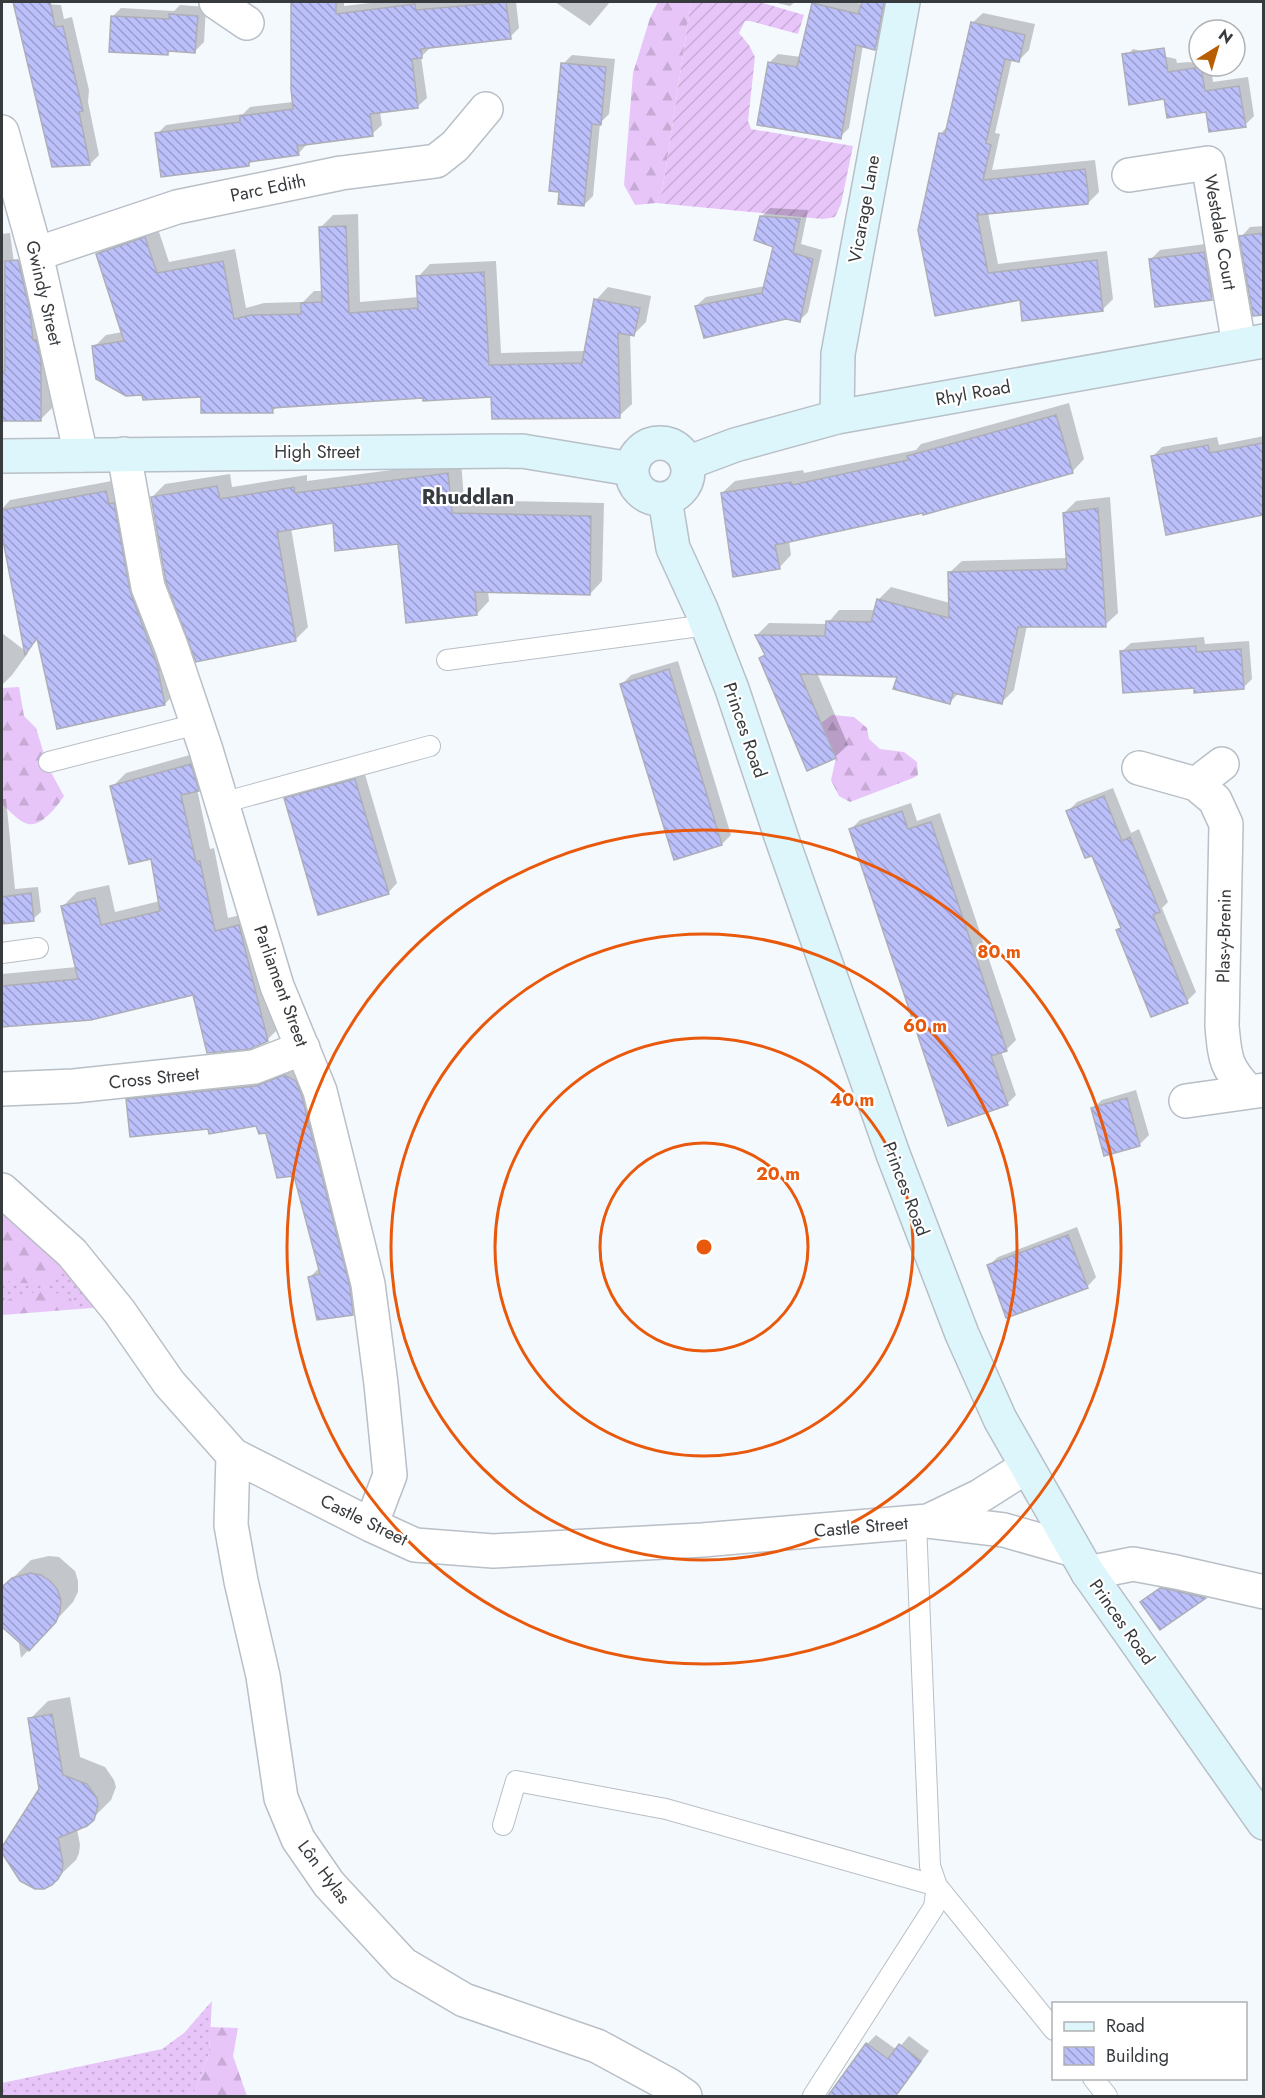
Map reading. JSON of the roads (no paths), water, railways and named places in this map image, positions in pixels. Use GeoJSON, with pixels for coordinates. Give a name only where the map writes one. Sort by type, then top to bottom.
{"type":"FeatureCollection","features":[{"type":"Feature","properties":{"kind":"street"},"geometry":{"type":"LineString","coordinates":[[216,2],[247,23]]}},
{"type":"Feature","properties":{"kind":"street","name":"Vicarage Lane"},"geometry":{"type":"LineString","coordinates":[[837,417],[838,354],[903,2]]}},
{"type":"Feature","properties":{"kind":"street","name":"Parc Edith"},"geometry":{"type":"LineString","coordinates":[[36,254],[177,207],[341,173],[436,161],[455,146],[486,109]]}},
{"type":"Feature","properties":{"kind":"street","name":"Gwindy Street"},"geometry":{"type":"LineString","coordinates":[[2,132],[36,254],[81,455]]}},
{"type":"Feature","properties":{"kind":"street","name":"Westdale Court"},"geometry":{"type":"LineString","coordinates":[[1129,175],[1208,163],[1251,343]]}},
{"type":"Feature","properties":{"kind":"street","name":"Rhyl Road"},"geometry":{"type":"LineString","coordinates":[[687,463],[735,445],[837,417],[1251,343]]}},
{"type":"Feature","properties":{"kind":"street"},"geometry":{"type":"LineString","coordinates":[[657,443],[676,447],[683,454],[687,463],[687,481],[682,490],[674,496],[665,500],[655,500],[636,488],[632,479],[632,469],[639,451],[657,443]]}},
{"type":"Feature","properties":{"kind":"street","name":"High Street"},"geometry":{"type":"LineString","coordinates":[[2,456],[522,451],[632,469]]}},
{"type":"Feature","properties":{"kind":"street","name":"Parliament Street"},"geometry":{"type":"LineString","coordinates":[[124,454],[148,587],[197,724],[277,986],[320,1091],[368,1284],[390,1475],[371,1525]]}},
{"type":"Feature","properties":{"kind":"street","name":"Princes Road"},"geometry":{"type":"LineString","coordinates":[[665,500],[673,548],[732,689],[782,839],[893,1154],[962,1334],[1000,1419],[1081,1562],[1263,1823]]}},
{"type":"Feature","properties":{"kind":"street"},"geometry":{"type":"LineString","coordinates":[[1196,784],[1222,764]]}},
{"type":"Feature","properties":{"kind":"street","name":"Plas-y-Brenin"},"geometry":{"type":"LineString","coordinates":[[1139,768],[1196,784],[1215,800],[1226,824],[1222,1026],[1225,1059],[1234,1076],[1256,1090]]}},
{"type":"Feature","properties":{"kind":"street","name":"Cross Street"},"geometry":{"type":"LineString","coordinates":[[2,1089],[74,1086],[254,1067],[303,1048]]}},
{"type":"Feature","properties":{"kind":"street"},"geometry":{"type":"LineString","coordinates":[[1186,1101],[1256,1090]]}},
{"type":"Feature","properties":{"kind":"street","name":"Castle Street"},"geometry":{"type":"LineString","coordinates":[[2,1190],[72,1253],[119,1311],[170,1383],[232,1455],[415,1545],[493,1551],[702,1540],[922,1522],[1004,1530],[1081,1562]]}},
{"type":"Feature","properties":{"kind":"street","name":"Lôn Hylas"},"geometry":{"type":"LineString","coordinates":[[232,1455],[231,1525],[241,1581],[263,1676],[281,1798],[298,1839],[329,1884],[403,1964],[464,2000],[597,2046],[669,2085],[685,2097]]}},
{"type":"Feature","properties":{"kind":"street","name":"Castle Street"},"geometry":{"type":"LineString","coordinates":[[922,1522],[980,1496],[1026,1467]]}},
{"type":"Feature","properties":{"kind":"street"},"geometry":{"type":"LineString","coordinates":[[1081,1562],[1133,1564],[1263,1593]]}},
{"type":"Feature","properties":{"kind":"lane"},"geometry":{"type":"LineString","coordinates":[[447,660],[707,625]]}},
{"type":"Feature","properties":{"kind":"lane"},"geometry":{"type":"LineString","coordinates":[[48,762],[197,724]]}},
{"type":"Feature","properties":{"kind":"lane"},"geometry":{"type":"LineString","coordinates":[[222,803],[430,746]]}},
{"type":"Feature","properties":{"kind":"lane"},"geometry":{"type":"LineString","coordinates":[[2,953],[38,948]]}},
{"type":"Feature","properties":{"kind":"lane"},"geometry":{"type":"LineString","coordinates":[[922,1522],[930,1866],[937,1886],[1052,2029]]}},
{"type":"Feature","properties":{"kind":"lane"},"geometry":{"type":"LineString","coordinates":[[503,1825],[516,1781],[666,1809],[937,1886]]}},
{"type":"Feature","properties":{"kind":"lane"},"geometry":{"type":"LineString","coordinates":[[813,2097],[934,1907],[937,1886]]}},
{"type":"Feature","properties":{"kind":"lane"},"geometry":{"type":"LineString","coordinates":[[1094,2080],[1107,2097]]}},
{"type":"Feature","properties":{"kind":"district","name":"Rhuddlan"},"geometry":{"type":"Point","coordinates":[468,497]}}]}
